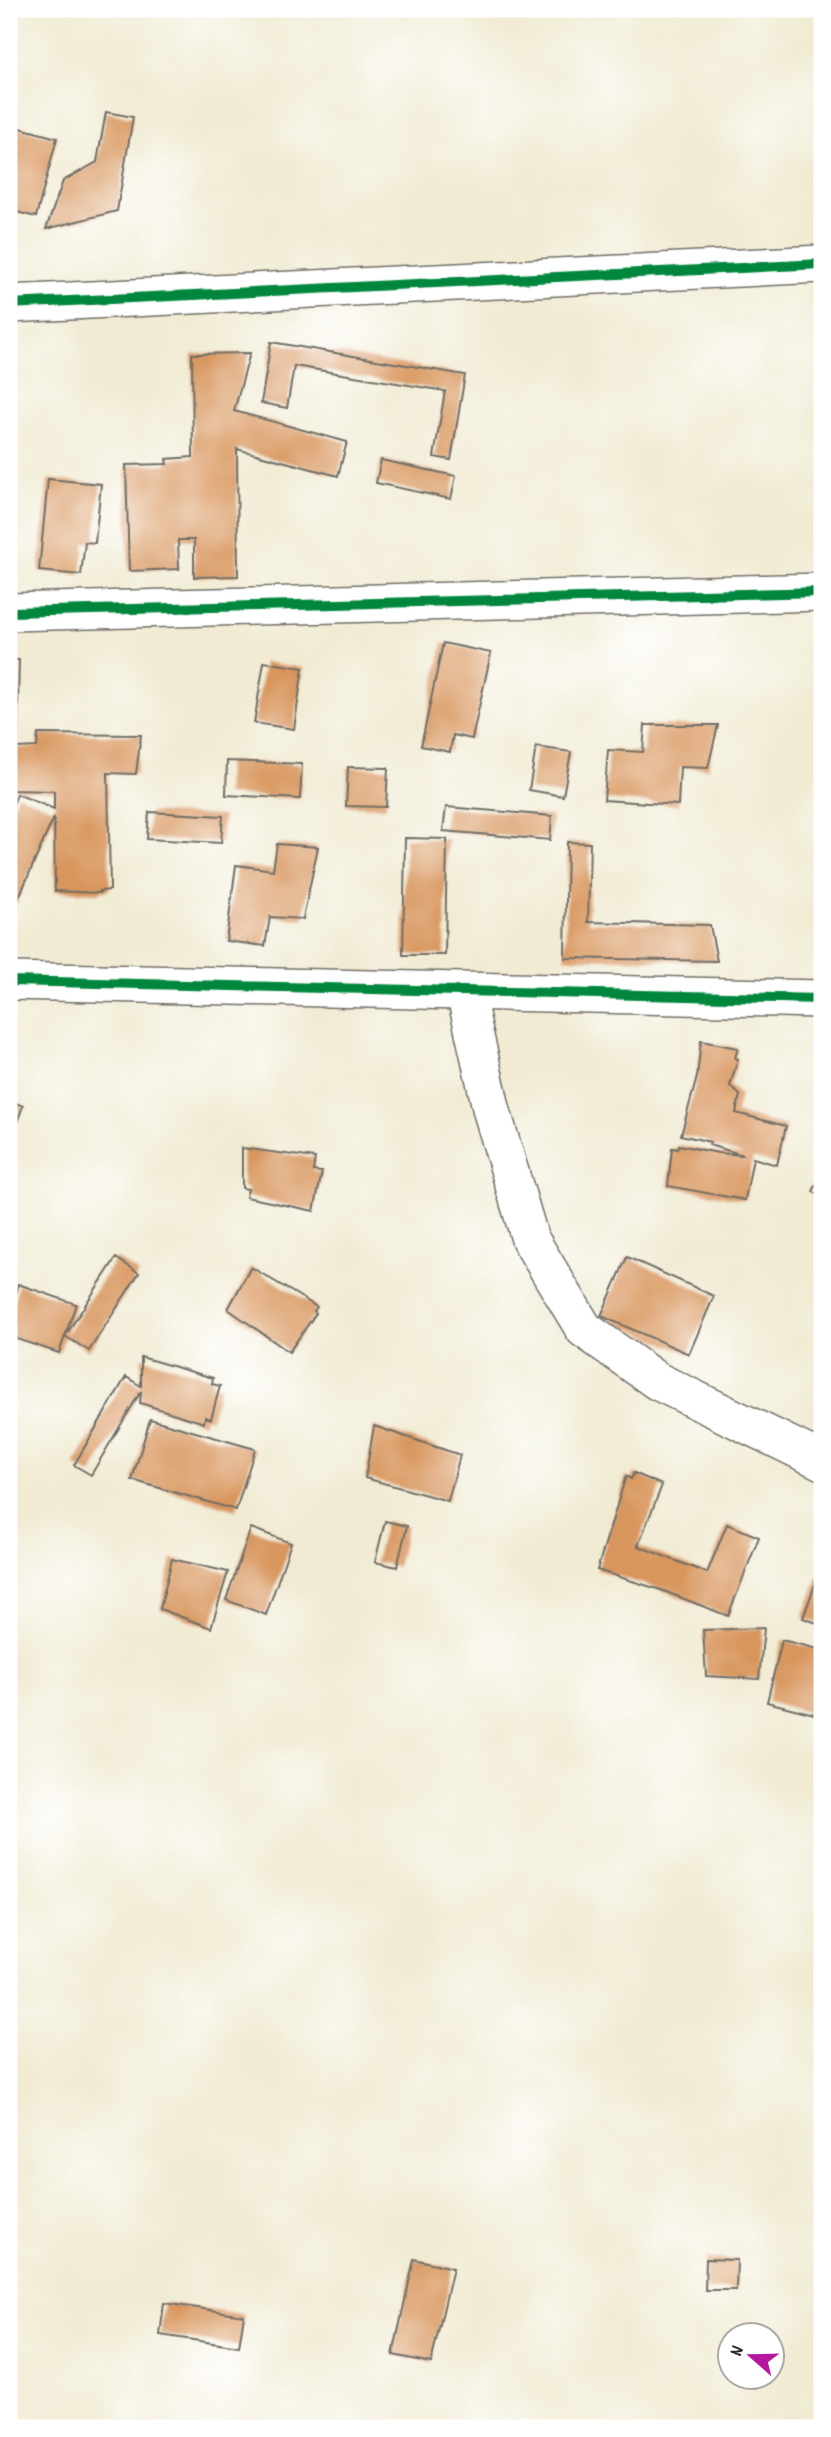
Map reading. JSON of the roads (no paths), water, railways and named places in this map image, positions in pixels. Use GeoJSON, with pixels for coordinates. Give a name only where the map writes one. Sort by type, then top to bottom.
{"type":"FeatureCollection","features":[{"type":"Feature","properties":{"kind":"street"},"geometry":{"type":"LineString","coordinates":[[9,304],[822,264]]}},
{"type":"Feature","properties":{"kind":"street"},"geometry":{"type":"LineString","coordinates":[[9,612],[822,592]]}},
{"type":"Feature","properties":{"kind":"street"},"geometry":{"type":"LineString","coordinates":[[9,981],[822,999]]}},
{"type":"Feature","properties":{"kind":"street"},"geometry":{"type":"LineString","coordinates":[[465,992],[492,1112],[530,1239],[584,1329],[656,1381],[822,1461]]}}]}
